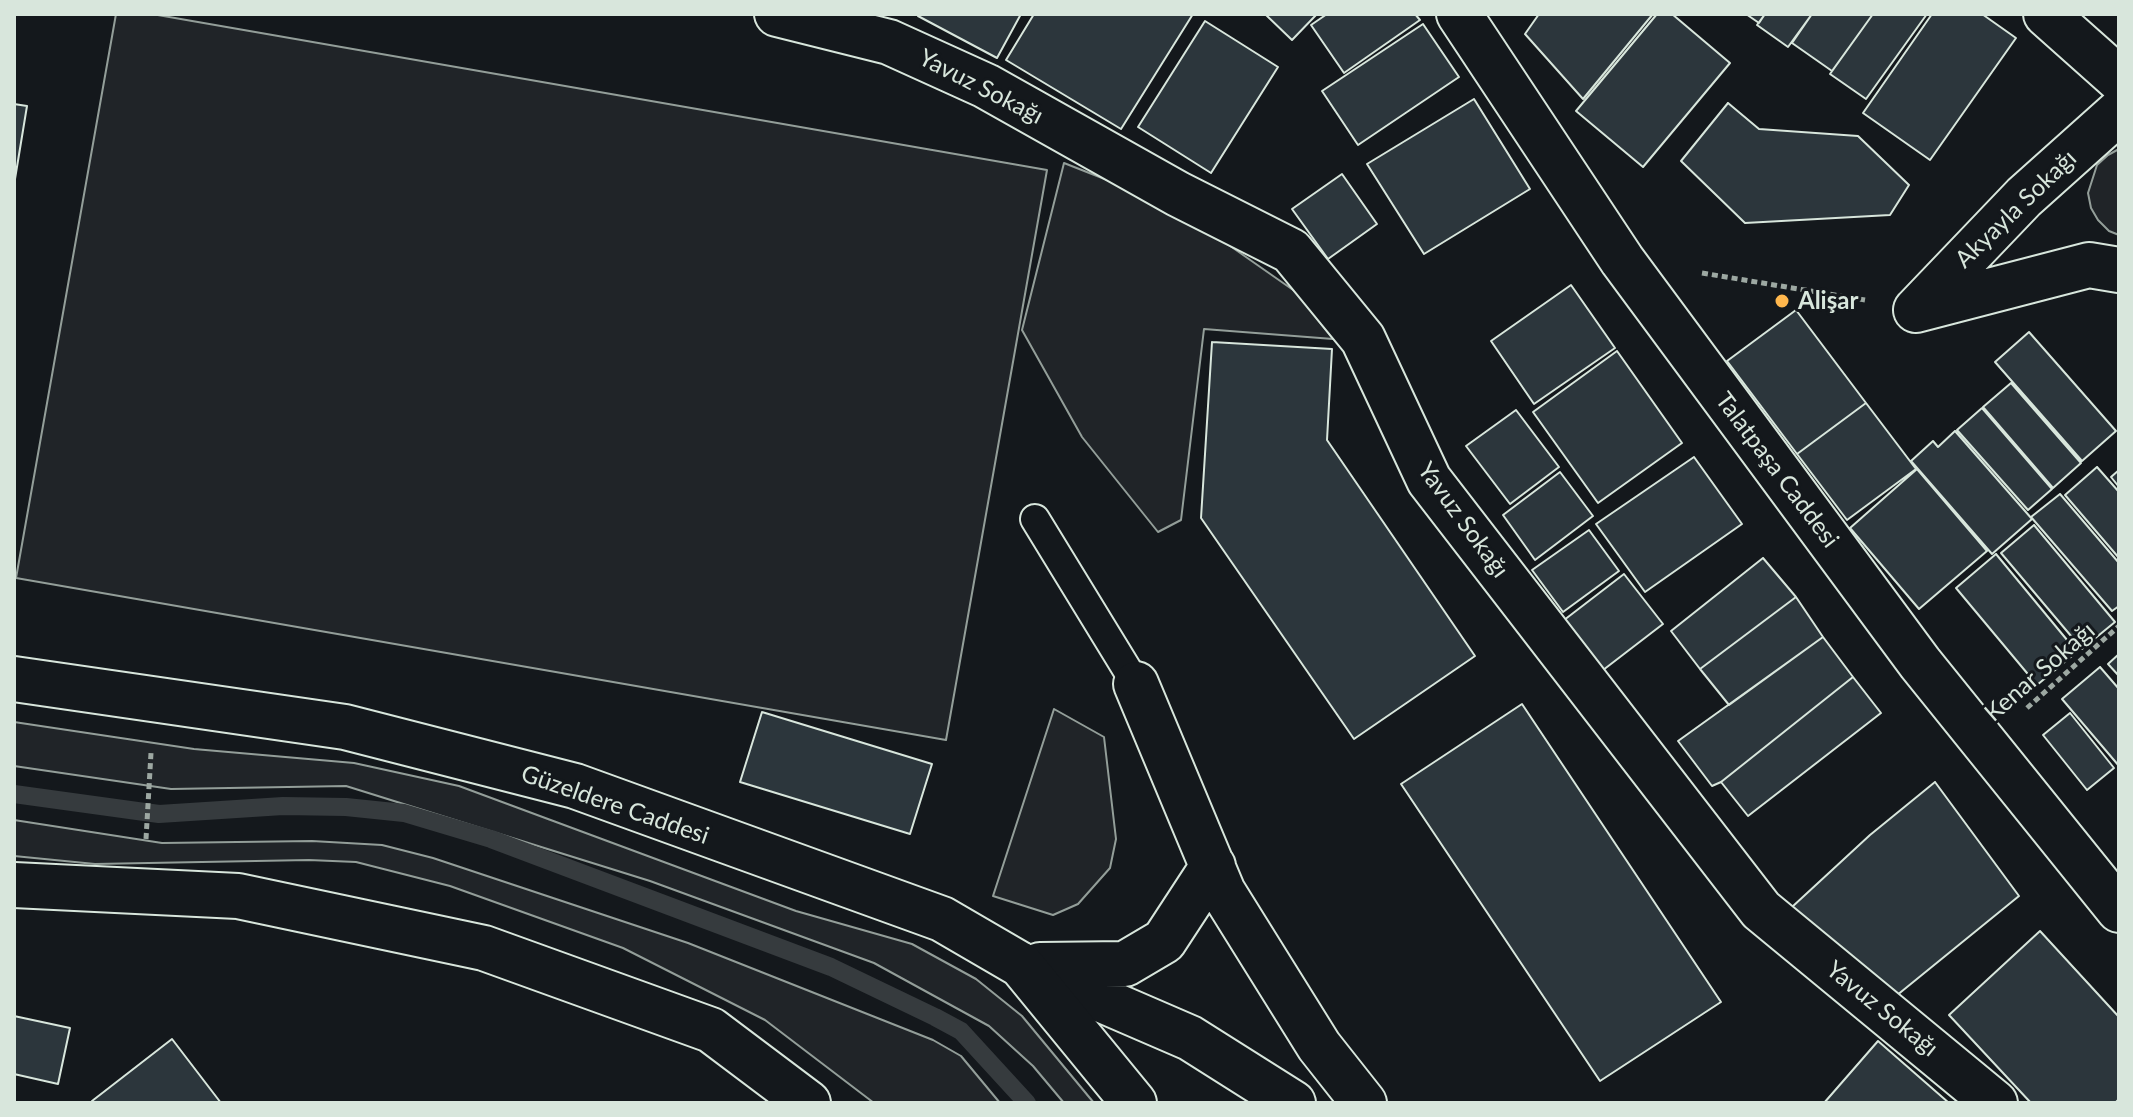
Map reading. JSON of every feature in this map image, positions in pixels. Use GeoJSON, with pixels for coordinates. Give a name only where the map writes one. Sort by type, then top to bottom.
{"type":"FeatureCollection","features":[{"type":"Feature","properties":{"kind":"street","name":"Yavuz Sokağı"},"geometry":{"type":"LineString","coordinates":[[777,14],[889,42],[986,86],[1178,194],[1291,251],[1363,339],[1429,480],[1761,910],[1995,1103]]}},
{"type":"Feature","properties":{"kind":"street","name":"Talatpaşa Caddesi"},"geometry":{"type":"LineString","coordinates":[[1459,14],[1622,260],[1920,663],[2119,910]]}},
{"type":"Feature","properties":{"kind":"street"},"geometry":{"type":"LineString","coordinates":[[2046,14],[2119,79]]}},
{"type":"Feature","properties":{"kind":"street","name":"Akyayla Sokağı"},"geometry":{"type":"LineString","coordinates":[[1916,310],[2024,197],[2119,112]]}},
{"type":"Feature","properties":{"kind":"street","name":"Akyayla Sokağı"},"geometry":{"type":"LineString","coordinates":[[1916,310],[2089,265],[2119,270]]}},
{"type":"Feature","properties":{"kind":"street","name":"Güzeldere Caddesi"},"geometry":{"type":"LineString","coordinates":[[14,679],[345,727],[575,786],[942,919],[1021,965],[1134,1103]]}},
{"type":"Feature","properties":{"kind":"street"},"geometry":{"type":"LineString","coordinates":[[1136,684],[1223,892],[1319,1046],[1364,1103]]}},
{"type":"Feature","properties":{"kind":"street"},"geometry":{"type":"LineString","coordinates":[[1021,965],[1125,964],[1164,941],[1213,866]]}},
{"type":"Feature","properties":{"kind":"street"},"geometry":{"type":"LineString","coordinates":[[14,885],[238,896],[484,948],[711,1030],[808,1103]]}},
{"type":"Feature","properties":{"kind":"street"},"geometry":{"type":"LineString","coordinates":[[1021,965],[1190,1038],[1293,1103]]}},
{"type":"Feature","properties":{"kind":"lane"},"geometry":{"type":"LineString","coordinates":[[1035,519],[1136,684]]}},
{"type":"Feature","properties":{"kind":"path"},"geometry":{"type":"LineString","coordinates":[[1622,260],[1916,310]]}},
{"type":"Feature","properties":{"kind":"path","name":"Kenar Sokağı"},"geometry":{"type":"LineString","coordinates":[[1986,744],[2119,626]]}},
{"type":"Feature","properties":{"kind":"path"},"geometry":{"type":"LineString","coordinates":[[146,840],[151,754]]}},
{"type":"Feature","properties":{"kind":"shaded area"},"geometry":{"type":"Polygon","coordinates":[[[116,14],[152,14],[1047,170],[946,740],[16,578],[116,14]]]}},
{"type":"Feature","properties":{"kind":"shaded area"},"geometry":{"type":"Polygon","coordinates":[[[2119,149],[2119,235],[2109,231],[2098,220],[2088,193],[2097,165],[2119,149]]]}},
{"type":"Feature","properties":{"kind":"shaded area"},"geometry":{"type":"Polygon","coordinates":[[[1064,163],[1173,206],[1296,292],[1333,339],[1204,329],[1181,520],[1158,532],[1082,437],[1022,330],[1064,163]]]}},
{"type":"Feature","properties":{"kind":"shaded area"},"geometry":{"type":"Polygon","coordinates":[[[1054,709],[1104,737],[1116,839],[1110,868],[1078,904],[1053,915],[993,896],[1054,709]]]}},
{"type":"Feature","properties":{"kind":"shaded area"},"geometry":{"type":"Polygon","coordinates":[[[14,722],[194,749],[354,763],[459,786],[796,911],[912,944],[976,979],[1022,1016],[1094,1103],[1064,1103],[1033,1066],[989,1026],[874,963],[650,881],[346,786],[171,789],[14,766],[14,722]]]}},
{"type":"Feature","properties":{"kind":"shaded area"},"geometry":{"type":"Polygon","coordinates":[[[14,820],[162,843],[312,841],[382,845],[433,858],[688,943],[933,1040],[961,1056],[1000,1103],[874,1103],[765,1020],[623,948],[450,886],[356,862],[95,864],[14,856],[14,820]]]}},
{"type":"Feature","properties":{"kind":"building"},"geometry":{"type":"Polygon","coordinates":[[[919,14],[1021,14],[997,58],[919,14]]]}},
{"type":"Feature","properties":{"kind":"building"},"geometry":{"type":"Polygon","coordinates":[[[1034,14],[1193,14],[1121,129],[1006,60],[1034,14]]]}},
{"type":"Feature","properties":{"kind":"building"},"geometry":{"type":"Polygon","coordinates":[[[1265,14],[1317,14],[1292,40],[1265,14]]]}},
{"type":"Feature","properties":{"kind":"building"},"geometry":{"type":"Polygon","coordinates":[[[1327,14],[1415,14],[1420,20],[1344,73],[1311,25],[1327,14]]]}},
{"type":"Feature","properties":{"kind":"building"},"geometry":{"type":"Polygon","coordinates":[[[1539,14],[1653,14],[1583,99],[1525,34],[1539,14]]]}},
{"type":"Feature","properties":{"kind":"building"},"geometry":{"type":"Polygon","coordinates":[[[1657,14],[1672,14],[1730,63],[1643,167],[1576,111],[1657,14]]]}},
{"type":"Feature","properties":{"kind":"building"},"geometry":{"type":"Polygon","coordinates":[[[1746,14],[1765,14],[1759,23],[1746,14]]]}},
{"type":"Feature","properties":{"kind":"building"},"geometry":{"type":"Polygon","coordinates":[[[1765,14],[1812,14],[1788,47],[1757,25],[1765,14]]]}},
{"type":"Feature","properties":{"kind":"building"},"geometry":{"type":"Polygon","coordinates":[[[1812,14],[1873,14],[1832,71],[1792,43],[1812,14]]]}},
{"type":"Feature","properties":{"kind":"building"},"geometry":{"type":"Polygon","coordinates":[[[1873,14],[1927,14],[1866,99],[1830,74],[1873,14]]]}},
{"type":"Feature","properties":{"kind":"building"},"geometry":{"type":"Polygon","coordinates":[[[1932,14],[1982,14],[2016,38],[1930,160],[1863,113],[1932,14]]]}},
{"type":"Feature","properties":{"kind":"building"},"geometry":{"type":"Polygon","coordinates":[[[1205,21],[1278,67],[1211,173],[1138,127],[1205,21]]]}},
{"type":"Feature","properties":{"kind":"building"},"geometry":{"type":"Polygon","coordinates":[[[1423,24],[1459,77],[1358,145],[1322,91],[1423,24]]]}},
{"type":"Feature","properties":{"kind":"building"},"geometry":{"type":"Polygon","coordinates":[[[1474,99],[1530,189],[1424,254],[1367,164],[1474,99]]]}},
{"type":"Feature","properties":{"kind":"building"},"geometry":{"type":"Polygon","coordinates":[[[1728,103],[1759,129],[1858,136],[1909,185],[1890,215],[1745,223],[1681,161],[1728,103]]]}},
{"type":"Feature","properties":{"kind":"building"},"geometry":{"type":"Polygon","coordinates":[[[14,104],[27,106],[14,185],[14,104]]]}},
{"type":"Feature","properties":{"kind":"building"},"geometry":{"type":"Polygon","coordinates":[[[1342,174],[1377,224],[1328,259],[1292,209],[1342,174]]]}},
{"type":"Feature","properties":{"kind":"building"},"geometry":{"type":"Polygon","coordinates":[[[1571,285],[1615,348],[1534,404],[1491,341],[1571,285]]]}},
{"type":"Feature","properties":{"kind":"building"},"geometry":{"type":"Polygon","coordinates":[[[1796,310],[1866,403],[1797,454],[1727,361],[1796,310]]]}},
{"type":"Feature","properties":{"kind":"building"},"geometry":{"type":"Polygon","coordinates":[[[2029,332],[2116,431],[2082,461],[1995,362],[2029,332]]]}},
{"type":"Feature","properties":{"kind":"building"},"geometry":{"type":"Polygon","coordinates":[[[1212,342],[1332,349],[1327,440],[1475,656],[1354,739],[1201,518],[1212,342]]]}},
{"type":"Feature","properties":{"kind":"building"},"geometry":{"type":"Polygon","coordinates":[[[1617,351],[1682,443],[1598,503],[1533,412],[1617,351]]]}},
{"type":"Feature","properties":{"kind":"building"},"geometry":{"type":"Polygon","coordinates":[[[2011,383],[2081,463],[2053,488],[1983,407],[2011,383]]]}},
{"type":"Feature","properties":{"kind":"building"},"geometry":{"type":"Polygon","coordinates":[[[1866,403],[1916,469],[1847,520],[1797,454],[1866,403]]]}},
{"type":"Feature","properties":{"kind":"building"},"geometry":{"type":"Polygon","coordinates":[[[1982,408],[2052,489],[2028,510],[1957,430],[1982,408]]]}},
{"type":"Feature","properties":{"kind":"building"},"geometry":{"type":"Polygon","coordinates":[[[1516,410],[1559,467],[1510,504],[1466,446],[1516,410]]]}},
{"type":"Feature","properties":{"kind":"building"},"geometry":{"type":"Polygon","coordinates":[[[1955,431],[2032,519],[1992,554],[1911,461],[1933,441],[1938,447],[1955,431]]]}},
{"type":"Feature","properties":{"kind":"building"},"geometry":{"type":"Polygon","coordinates":[[[1694,457],[1742,524],[1645,592],[1596,524],[1694,457]]]}},
{"type":"Feature","properties":{"kind":"building"},"geometry":{"type":"Polygon","coordinates":[[[2097,467],[2119,492],[2119,558],[2065,495],[2097,467]]]}},
{"type":"Feature","properties":{"kind":"building"},"geometry":{"type":"Polygon","coordinates":[[[1917,469],[1987,551],[1919,609],[1850,528],[1917,469]]]}},
{"type":"Feature","properties":{"kind":"building"},"geometry":{"type":"Polygon","coordinates":[[[2119,470],[2119,487],[2111,477],[2119,470]]]}},
{"type":"Feature","properties":{"kind":"building"},"geometry":{"type":"Polygon","coordinates":[[[1560,472],[1593,516],[1535,560],[1503,515],[1560,472]]]}},
{"type":"Feature","properties":{"kind":"building"},"geometry":{"type":"Polygon","coordinates":[[[2060,494],[2119,563],[2119,606],[2112,611],[2031,517],[2060,494]]]}},
{"type":"Feature","properties":{"kind":"building"},"geometry":{"type":"Polygon","coordinates":[[[2034,525],[2115,622],[2082,649],[2001,553],[2034,525]]]}},
{"type":"Feature","properties":{"kind":"building"},"geometry":{"type":"Polygon","coordinates":[[[1589,530],[1619,571],[1563,612],[1532,570],[1589,530]]]}},
{"type":"Feature","properties":{"kind":"building"},"geometry":{"type":"Polygon","coordinates":[[[1996,554],[2077,652],[2037,685],[1956,588],[1996,554]]]}},
{"type":"Feature","properties":{"kind":"building"},"geometry":{"type":"Polygon","coordinates":[[[1763,558],[1796,597],[1700,669],[1671,631],[1763,558]]]}},
{"type":"Feature","properties":{"kind":"building"},"geometry":{"type":"Polygon","coordinates":[[[1624,574],[1663,624],[1594,677],[1555,627],[1624,574]]]}},
{"type":"Feature","properties":{"kind":"building"},"geometry":{"type":"Polygon","coordinates":[[[1796,597],[1823,637],[1729,705],[1700,669],[1796,597]]]}},
{"type":"Feature","properties":{"kind":"building"},"geometry":{"type":"Polygon","coordinates":[[[1823,637],[1853,677],[1712,786],[1678,741],[1823,637]]]}},
{"type":"Feature","properties":{"kind":"building"},"geometry":{"type":"Polygon","coordinates":[[[2119,654],[2119,676],[2108,664],[2119,654]]]}},
{"type":"Feature","properties":{"kind":"building"},"geometry":{"type":"Polygon","coordinates":[[[2100,667],[2119,689],[2119,766],[2062,699],[2100,667]]]}},
{"type":"Feature","properties":{"kind":"building"},"geometry":{"type":"Polygon","coordinates":[[[1853,677],[1881,713],[1748,816],[1721,782],[1853,677]]]}},
{"type":"Feature","properties":{"kind":"building"},"geometry":{"type":"Polygon","coordinates":[[[1522,704],[1721,1002],[1600,1081],[1401,784],[1522,704]]]}},
{"type":"Feature","properties":{"kind":"building"},"geometry":{"type":"Polygon","coordinates":[[[762,712],[932,764],[910,834],[740,782],[762,712]]]}},
{"type":"Feature","properties":{"kind":"building"},"geometry":{"type":"Polygon","coordinates":[[[2070,713],[2114,768],[2087,790],[2043,735],[2070,713]]]}},
{"type":"Feature","properties":{"kind":"building"},"geometry":{"type":"Polygon","coordinates":[[[1935,782],[2019,896],[1896,996],[1792,907],[1870,835],[1935,782]]]}},
{"type":"Feature","properties":{"kind":"building"},"geometry":{"type":"Polygon","coordinates":[[[2040,931],[2119,1017],[2119,1099],[2115,1103],[2031,1103],[1949,1015],[2040,931]]]}},
{"type":"Feature","properties":{"kind":"building"},"geometry":{"type":"Polygon","coordinates":[[[14,1016],[70,1028],[58,1084],[14,1074],[14,1016]]]}},
{"type":"Feature","properties":{"kind":"building"},"geometry":{"type":"Polygon","coordinates":[[[172,1039],[221,1103],[92,1101],[172,1039]]]}},
{"type":"Feature","properties":{"kind":"building"},"geometry":{"type":"Polygon","coordinates":[[[1878,1041],[1949,1103],[1824,1103],[1878,1041]]]}},
{"type":"Feature","properties":{"kind":"waterway"},"geometry":{"type":"LineString","coordinates":[[14,794],[159,814],[283,806],[346,807],[404,813],[491,839],[831,967],[935,1017],[961,1031],[1027,1103]]}},
{"type":"Feature","properties":{"kind":"place","name":"Alişar"},"geometry":{"type":"Point","coordinates":[1782,301]}}]}
